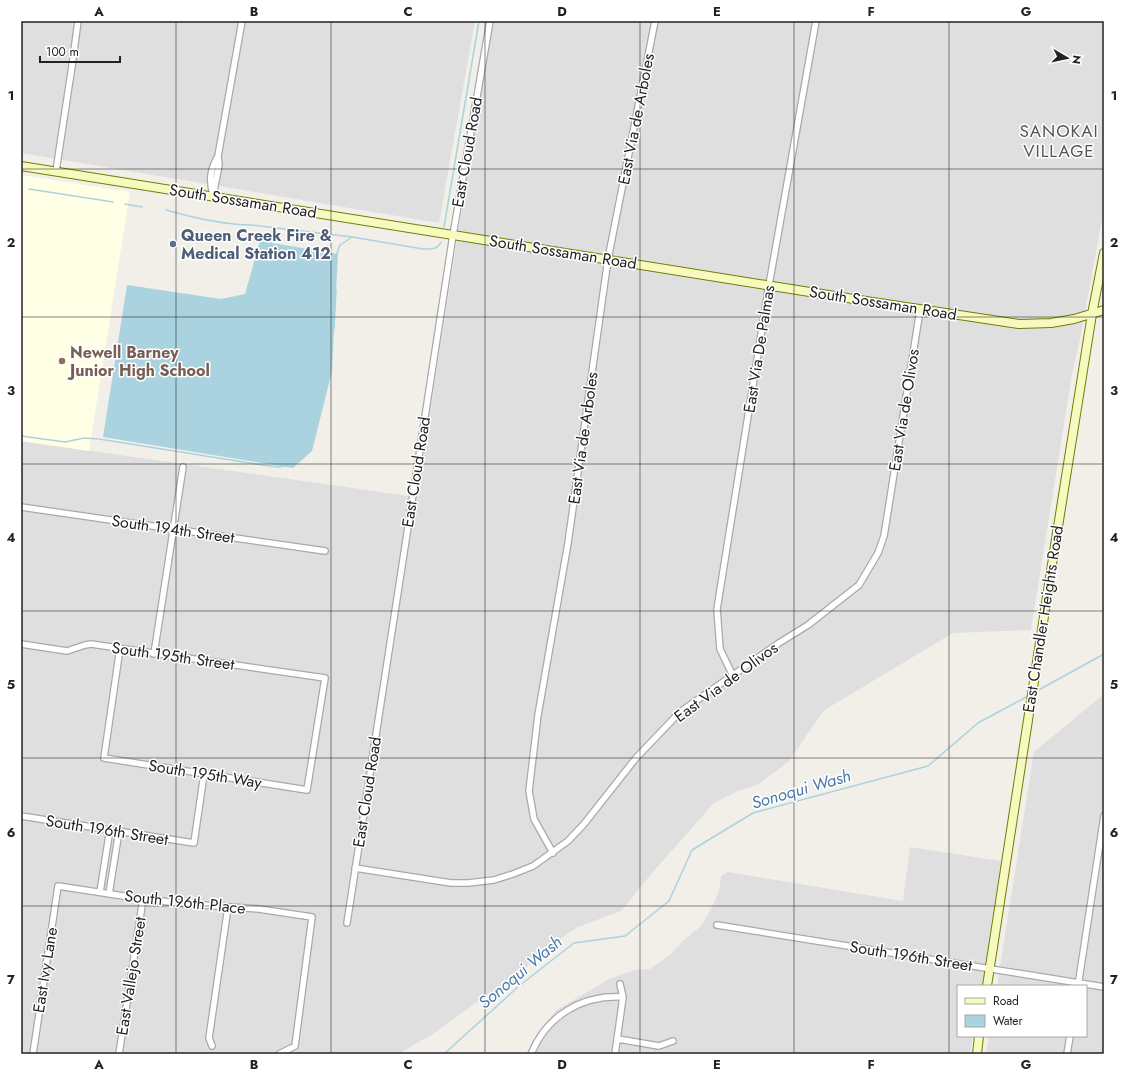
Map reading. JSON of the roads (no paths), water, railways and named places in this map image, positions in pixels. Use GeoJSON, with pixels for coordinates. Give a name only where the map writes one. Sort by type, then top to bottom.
{"type":"FeatureCollection","features":[{"type":"Feature","properties":{"kind":"main road","name":"South Sossaman Road"},"geometry":{"type":"LineString","coordinates":[[21,166],[920,310],[1026,324],[1051,323],[1074,319],[1104,310]]}},
{"type":"Feature","properties":{"kind":"main road","name":"East Chandler Heights Road"},"geometry":{"type":"LineString","coordinates":[[987,985],[1027,721],[1092,314],[1104,253]]}},
{"type":"Feature","properties":{"kind":"main road"},"geometry":{"type":"LineString","coordinates":[[977,1054],[979,1037]]}},
{"type":"Feature","properties":{"kind":"street"},"geometry":{"type":"LineString","coordinates":[[56,171],[78,21]]}},
{"type":"Feature","properties":{"kind":"street"},"geometry":{"type":"LineString","coordinates":[[213,196],[210,182],[213,165],[218,156],[242,21]]}},
{"type":"Feature","properties":{"kind":"street","name":"East Cloud Road"},"geometry":{"type":"LineString","coordinates":[[347,923],[453,235],[490,21]]}},
{"type":"Feature","properties":{"kind":"street","name":"East Via de Arboles"},"geometry":{"type":"LineString","coordinates":[[553,853],[534,819],[529,791],[538,715],[568,544],[608,259],[655,21]]}},
{"type":"Feature","properties":{"kind":"street","name":"East Via De Palmas"},"geometry":{"type":"LineString","coordinates":[[733,676],[720,649],[718,609],[769,285],[816,21]]}},
{"type":"Feature","properties":{"kind":"street","name":"East Via de Olivos"},"geometry":{"type":"LineString","coordinates":[[355,868],[451,883],[468,884],[494,880],[533,866],[568,841],[584,824],[636,758],[680,712],[779,643],[808,625],[859,585],[878,552],[884,536],[920,310]]}},
{"type":"Feature","properties":{"kind":"street"},"geometry":{"type":"LineString","coordinates":[[154,654],[182,467]]}},
{"type":"Feature","properties":{"kind":"street","name":"South 194th Street"},"geometry":{"type":"LineString","coordinates":[[21,507],[325,551]]}},
{"type":"Feature","properties":{"kind":"street","name":"South 195th Street"},"geometry":{"type":"LineString","coordinates":[[21,644],[67,651],[91,644],[325,678],[307,790]]}},
{"type":"Feature","properties":{"kind":"street","name":"South 195th Way"},"geometry":{"type":"LineString","coordinates":[[120,648],[104,758],[307,790]]}},
{"type":"Feature","properties":{"kind":"street","name":"South 196th Street"},"geometry":{"type":"LineString","coordinates":[[21,816],[194,843],[204,774]]}},
{"type":"Feature","properties":{"kind":"street"},"geometry":{"type":"LineString","coordinates":[[1078,984],[1104,816]]}},
{"type":"Feature","properties":{"kind":"street"},"geometry":{"type":"LineString","coordinates":[[100,892],[110,829]]}},
{"type":"Feature","properties":{"kind":"street"},"geometry":{"type":"LineString","coordinates":[[109,894],[119,831]]}},
{"type":"Feature","properties":{"kind":"street"},"geometry":{"type":"LineString","coordinates":[[103,873],[112,875]]}},
{"type":"Feature","properties":{"kind":"street","name":"South 196th Place"},"geometry":{"type":"LineString","coordinates":[[58,886],[143,899],[259,910],[312,917],[295,1046],[279,1054]]}},
{"type":"Feature","properties":{"kind":"street","name":"East Ivy Lane"},"geometry":{"type":"LineString","coordinates":[[33,1054],[58,886]]}},
{"type":"Feature","properties":{"kind":"street","name":"East Vallejo Street"},"geometry":{"type":"LineString","coordinates":[[119,1054],[143,899]]}},
{"type":"Feature","properties":{"kind":"street"},"geometry":{"type":"LineString","coordinates":[[212,1046],[209,1038],[228,908]]}},
{"type":"Feature","properties":{"kind":"street","name":"South 196th Street"},"geometry":{"type":"LineString","coordinates":[[717,925],[1078,984]]}},
{"type":"Feature","properties":{"kind":"street"},"geometry":{"type":"LineString","coordinates":[[615,1054],[623,997],[620,984]]}},
{"type":"Feature","properties":{"kind":"street","name":"South 196th Street"},"geometry":{"type":"LineString","coordinates":[[1087,985],[1104,987]]}},
{"type":"Feature","properties":{"kind":"street"},"geometry":{"type":"LineString","coordinates":[[531,1054],[543,1031],[562,1013],[574,1006],[588,1001],[609,996],[623,997]]}},
{"type":"Feature","properties":{"kind":"street"},"geometry":{"type":"LineString","coordinates":[[1067,1054],[1070,1037]]}},
{"type":"Feature","properties":{"kind":"street"},"geometry":{"type":"LineString","coordinates":[[618,1040],[659,1046],[673,1041]]}},
{"type":"Feature","properties":{"kind":"water"},"geometry":{"type":"Polygon","coordinates":[[[260,241],[338,254],[332,371],[312,451],[293,468],[103,437],[127,285],[221,299],[245,294],[260,241]]]}},
{"type":"Feature","properties":{"kind":"waterway"},"geometry":{"type":"LineString","coordinates":[[444,227],[479,21]]}},
{"type":"Feature","properties":{"kind":"waterway"},"geometry":{"type":"LineString","coordinates":[[29,189],[113,202]]}},
{"type":"Feature","properties":{"kind":"waterway"},"geometry":{"type":"LineString","coordinates":[[125,204],[142,207]]}},
{"type":"Feature","properties":{"kind":"waterway"},"geometry":{"type":"LineString","coordinates":[[166,210],[219,222],[352,237],[423,249],[436,248],[441,242]]}},
{"type":"Feature","properties":{"kind":"waterway"},"geometry":{"type":"LineString","coordinates":[[272,243],[271,238],[273,228]]}},
{"type":"Feature","properties":{"kind":"waterway"},"geometry":{"type":"LineString","coordinates":[[336,256],[340,245],[352,237]]}},
{"type":"Feature","properties":{"kind":"waterway"},"geometry":{"type":"LineString","coordinates":[[334,328],[336,290]]}},
{"type":"Feature","properties":{"kind":"waterway"},"geometry":{"type":"LineString","coordinates":[[21,436],[65,442],[84,438],[99,439],[262,465],[279,467],[284,466]]}},
{"type":"Feature","properties":{"kind":"waterway","name":"Sonoqui Wash"},"geometry":{"type":"LineString","coordinates":[[1035,692],[1104,654]]}},
{"type":"Feature","properties":{"kind":"waterway","name":"Sonoqui Wash"},"geometry":{"type":"LineString","coordinates":[[444,1054],[519,986],[574,943],[625,936],[669,901],[692,850],[753,813],[928,766],[978,723],[1028,696]]}},
{"type":"Feature","properties":{"kind":"place","name":"Queen Creek Fire & Medical Station 412"},"geometry":{"type":"Point","coordinates":[173,244]}},
{"type":"Feature","properties":{"kind":"place","name":"Newell Barney Junior High School"},"geometry":{"type":"Point","coordinates":[62,361]}},
{"type":"Feature","properties":{"kind":"district","name":"SANOKAI VILLAGE"},"geometry":{"type":"Point","coordinates":[1059,141]}}]}
